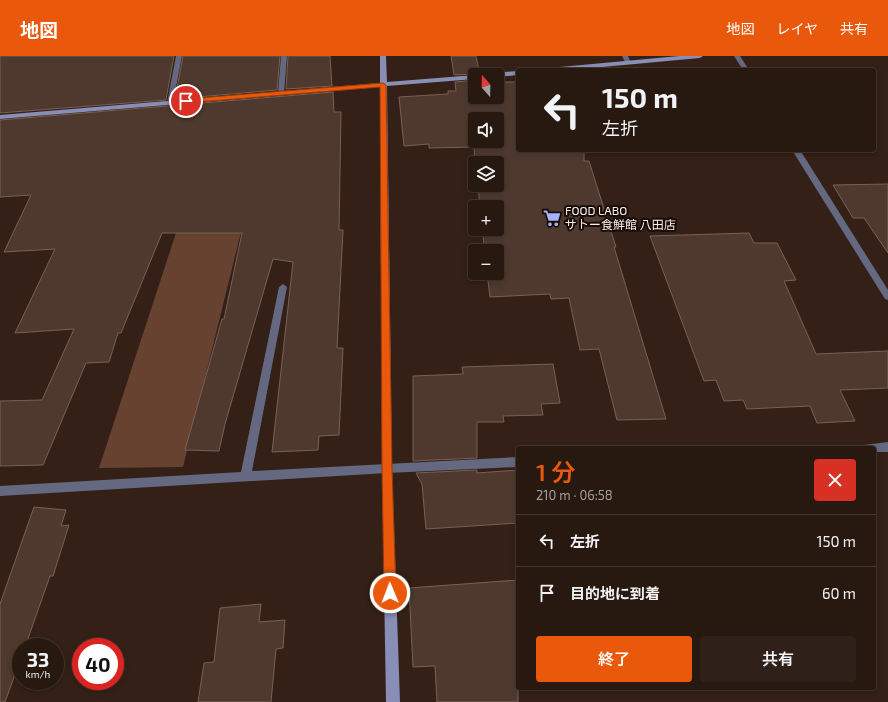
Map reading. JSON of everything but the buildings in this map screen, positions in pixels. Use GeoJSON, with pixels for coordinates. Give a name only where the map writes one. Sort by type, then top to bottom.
{"type":"FeatureCollection","features":[{"type":"Feature","properties":{"kind":"street"},"geometry":{"type":"LineString","coordinates":[[170,103],[179,56]]}},
{"type":"Feature","properties":{"kind":"street"},"geometry":{"type":"LineString","coordinates":[[281,93],[284,56]]}},
{"type":"Feature","properties":{"kind":"street"},"geometry":{"type":"LineString","coordinates":[[383,56],[387,468],[393,702]]}},
{"type":"Feature","properties":{"kind":"street"},"geometry":{"type":"LineString","coordinates":[[625,56],[628,63]]}},
{"type":"Feature","properties":{"kind":"street"},"geometry":{"type":"LineString","coordinates":[[572,68],[700,56]]}},
{"type":"Feature","properties":{"kind":"street"},"geometry":{"type":"LineString","coordinates":[[737,56],[745,68]]}},
{"type":"Feature","properties":{"kind":"street"},"geometry":{"type":"LineString","coordinates":[[504,74],[516,73]]}},
{"type":"Feature","properties":{"kind":"street"},"geometry":{"type":"LineString","coordinates":[[0,117],[468,77]]}},
{"type":"Feature","properties":{"kind":"street"},"geometry":{"type":"LineString","coordinates":[[797,152],[888,297]]}},
{"type":"Feature","properties":{"kind":"street"},"geometry":{"type":"LineString","coordinates":[[245,477],[283,287]]}},
{"type":"Feature","properties":{"kind":"street"},"geometry":{"type":"LineString","coordinates":[[876,448],[888,447]]}},
{"type":"Feature","properties":{"kind":"street"},"geometry":{"type":"LineString","coordinates":[[0,491],[387,468],[516,462]]}},
{"type":"Feature","properties":{"kind":"shaded area"},"geometry":{"type":"Polygon","coordinates":[[[241,232],[183,467],[99,468],[176,233],[241,232]]]}},
{"type":"Feature","properties":{"kind":"place","name":"FOOD LABO サトー食鮮館 八田店"},"geometry":{"type":"Point","coordinates":[552,218]}},
{"type":"Feature","properties":{"kind":"route"},"geometry":{"type":"LineString","coordinates":[[186,101],[383,85],[387,468],[390,593]]}}]}
